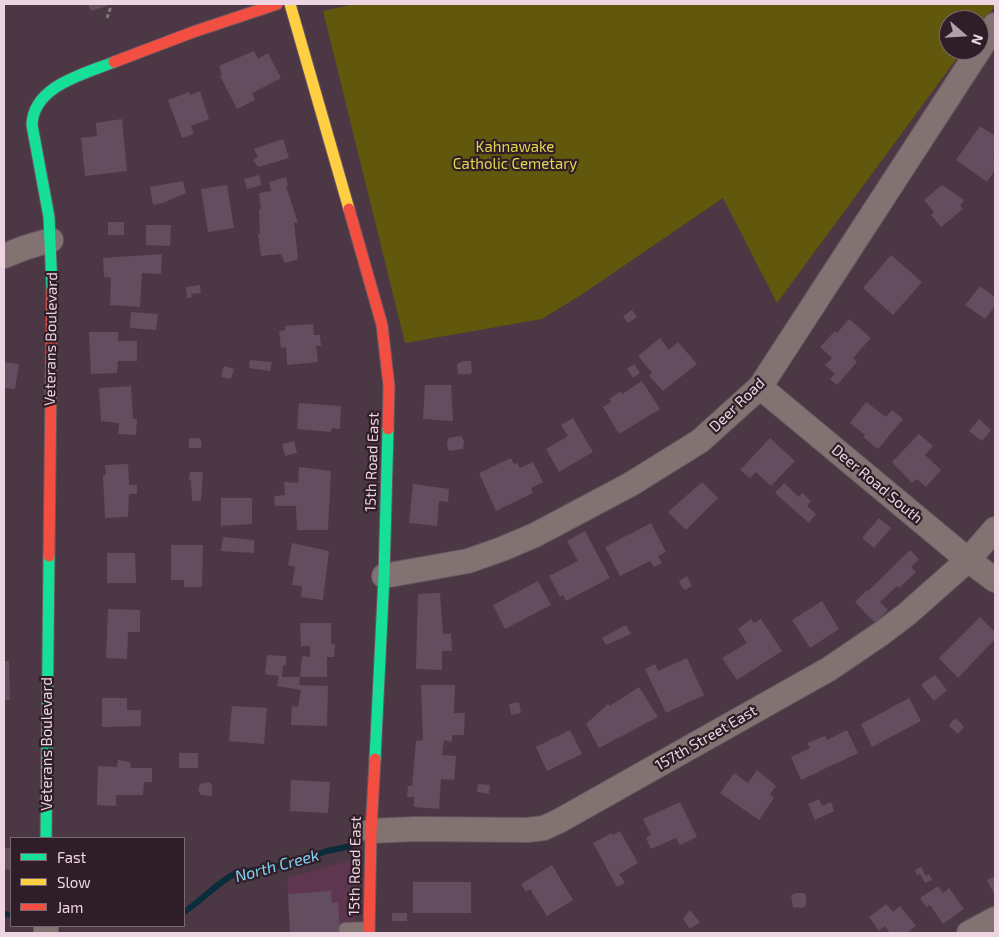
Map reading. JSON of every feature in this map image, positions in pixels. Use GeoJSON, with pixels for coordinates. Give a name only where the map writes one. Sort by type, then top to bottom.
{"type":"FeatureCollection","features":[{"type":"Feature","properties":{"kind":"street","name":"Veterans Boulevard"},"geometry":{"type":"LineString","coordinates":[[46,837],[51,240],[46,196],[32,125],[33,112],[43,98],[68,83],[121,60],[277,4]]}},
{"type":"Feature","properties":{"kind":"street","name":"15th Road East"},"geometry":{"type":"LineString","coordinates":[[290,4],[382,325],[389,386],[384,576],[371,831],[369,931]]}},
{"type":"Feature","properties":{"kind":"street","name":"Deer Road"},"geometry":{"type":"LineString","coordinates":[[384,576],[468,561],[536,535],[631,484],[700,440],[760,387],[973,60]]}},
{"type":"Feature","properties":{"kind":"street"},"geometry":{"type":"LineString","coordinates":[[4,256],[51,240]]}},
{"type":"Feature","properties":{"kind":"street","name":"Deer Road South"},"geometry":{"type":"LineString","coordinates":[[760,387],[968,560],[995,580]]}},
{"type":"Feature","properties":{"kind":"street","name":"157th Street East"},"geometry":{"type":"LineString","coordinates":[[371,831],[416,829],[527,830],[544,828],[829,669],[882,634],[968,560],[995,529]]}},
{"type":"Feature","properties":{"kind":"street"},"geometry":{"type":"LineString","coordinates":[[969,933],[995,920]]}},
{"type":"Feature","properties":{"kind":"lane"},"geometry":{"type":"LineString","coordinates":[[345,928],[369,931]]}},
{"type":"Feature","properties":{"kind":"path"},"geometry":{"type":"LineString","coordinates":[[107,18],[109,6]]}},
{"type":"Feature","properties":{"kind":"shaded area"},"geometry":{"type":"Polygon","coordinates":[[[355,859],[355,933],[290,933],[287,878],[355,859]]]}},
{"type":"Feature","properties":{"kind":"green space","name":"Kahnawake Catholic Cemetary"},"geometry":{"type":"Polygon","coordinates":[[[354,4],[995,4],[989,14],[989,10],[939,10],[939,60],[956,60],[777,303],[723,198],[581,295],[542,319],[405,343],[323,11],[354,4]]]}},
{"type":"Feature","properties":{"kind":"building"},"geometry":{"type":"Polygon","coordinates":[[[88,4],[113,4],[91,11],[88,4]]]}},
{"type":"Feature","properties":{"kind":"building"},"geometry":{"type":"Polygon","coordinates":[[[254,51],[258,59],[268,53],[281,78],[252,93],[255,100],[237,109],[220,76],[222,75],[219,66],[254,51]]]}},
{"type":"Feature","properties":{"kind":"building"},"geometry":{"type":"Polygon","coordinates":[[[200,91],[209,119],[191,126],[194,134],[182,138],[168,100],[189,92],[190,95],[200,91]]]}},
{"type":"Feature","properties":{"kind":"building"},"geometry":{"type":"Polygon","coordinates":[[[122,119],[127,171],[85,176],[81,138],[97,136],[96,123],[122,119]]]}},
{"type":"Feature","properties":{"kind":"building"},"geometry":{"type":"Polygon","coordinates":[[[980,126],[995,136],[995,155],[993,158],[995,159],[995,170],[987,182],[956,160],[980,126]]]}},
{"type":"Feature","properties":{"kind":"building"},"geometry":{"type":"Polygon","coordinates":[[[283,139],[289,158],[258,167],[253,160],[258,157],[254,149],[283,139]]]}},
{"type":"Feature","properties":{"kind":"building"},"geometry":{"type":"Polygon","coordinates":[[[259,175],[262,185],[247,189],[244,179],[259,175]]]}},
{"type":"Feature","properties":{"kind":"building"},"geometry":{"type":"Polygon","coordinates":[[[286,177],[288,185],[286,186],[298,223],[294,223],[298,259],[285,263],[281,254],[261,256],[258,234],[260,233],[259,209],[261,209],[259,193],[271,191],[269,182],[286,177]]]}},
{"type":"Feature","properties":{"kind":"building"},"geometry":{"type":"Polygon","coordinates":[[[183,181],[186,193],[163,203],[153,205],[150,187],[183,181]]]}},
{"type":"Feature","properties":{"kind":"building"},"geometry":{"type":"Polygon","coordinates":[[[227,185],[234,228],[208,232],[201,189],[227,185]]]}},
{"type":"Feature","properties":{"kind":"building"},"geometry":{"type":"Polygon","coordinates":[[[942,185],[964,200],[960,206],[963,209],[941,227],[931,215],[934,212],[924,200],[942,185]]]}},
{"type":"Feature","properties":{"kind":"building"},"geometry":{"type":"Polygon","coordinates":[[[108,222],[124,222],[124,235],[108,235],[108,222]]]}},
{"type":"Feature","properties":{"kind":"building"},"geometry":{"type":"Polygon","coordinates":[[[146,225],[171,225],[170,246],[146,245],[146,225]]]}},
{"type":"Feature","properties":{"kind":"building"},"geometry":{"type":"Polygon","coordinates":[[[162,254],[161,274],[142,273],[140,307],[110,305],[111,278],[104,277],[103,258],[162,254]]]}},
{"type":"Feature","properties":{"kind":"building"},"geometry":{"type":"Polygon","coordinates":[[[891,255],[922,282],[893,315],[863,288],[891,255]]]}},
{"type":"Feature","properties":{"kind":"building"},"geometry":{"type":"Polygon","coordinates":[[[200,285],[201,293],[191,294],[192,297],[187,298],[186,287],[200,285]]]}},
{"type":"Feature","properties":{"kind":"building"},"geometry":{"type":"Polygon","coordinates":[[[980,286],[995,297],[995,306],[985,319],[965,305],[980,286]]]}},
{"type":"Feature","properties":{"kind":"building"},"geometry":{"type":"Polygon","coordinates":[[[632,310],[637,317],[628,323],[623,316],[632,310]]]}},
{"type":"Feature","properties":{"kind":"building"},"geometry":{"type":"Polygon","coordinates":[[[131,312],[158,314],[156,330],[130,328],[131,312]]]}},
{"type":"Feature","properties":{"kind":"building"},"geometry":{"type":"Polygon","coordinates":[[[849,319],[871,338],[853,358],[857,362],[837,385],[830,379],[835,374],[825,365],[832,358],[820,347],[835,331],[837,333],[849,319]]]}},
{"type":"Feature","properties":{"kind":"building"},"geometry":{"type":"Polygon","coordinates":[[[313,324],[314,335],[320,335],[321,346],[316,346],[318,362],[287,365],[286,347],[281,348],[279,331],[285,330],[285,326],[313,324]]]}},
{"type":"Feature","properties":{"kind":"building"},"geometry":{"type":"Polygon","coordinates":[[[89,332],[118,332],[118,341],[137,341],[137,361],[118,361],[117,373],[91,374],[89,332]]]}},
{"type":"Feature","properties":{"kind":"building"},"geometry":{"type":"Polygon","coordinates":[[[660,338],[669,350],[678,342],[697,364],[663,391],[649,376],[652,373],[638,356],[660,338]]]}},
{"type":"Feature","properties":{"kind":"building"},"geometry":{"type":"Polygon","coordinates":[[[250,360],[272,362],[270,371],[249,368],[250,360]]]}},
{"type":"Feature","properties":{"kind":"building"},"geometry":{"type":"Polygon","coordinates":[[[463,361],[471,361],[472,372],[470,374],[458,374],[457,364],[463,361]]]}},
{"type":"Feature","properties":{"kind":"building"},"geometry":{"type":"Polygon","coordinates":[[[4,362],[19,364],[15,389],[4,388],[4,362]]]}},
{"type":"Feature","properties":{"kind":"building"},"geometry":{"type":"Polygon","coordinates":[[[634,364],[640,373],[633,378],[627,369],[634,364]]]}},
{"type":"Feature","properties":{"kind":"building"},"geometry":{"type":"Polygon","coordinates":[[[224,366],[234,369],[231,379],[221,377],[224,366]]]}},
{"type":"Feature","properties":{"kind":"building"},"geometry":{"type":"Polygon","coordinates":[[[642,381],[660,409],[619,434],[603,407],[611,402],[609,399],[621,391],[622,394],[642,381]]]}},
{"type":"Feature","properties":{"kind":"building"},"geometry":{"type":"Polygon","coordinates":[[[425,385],[451,385],[453,421],[423,419],[425,385]]]}},
{"type":"Feature","properties":{"kind":"building"},"geometry":{"type":"Polygon","coordinates":[[[131,386],[133,419],[137,419],[136,435],[118,434],[119,423],[101,421],[99,388],[131,386]]]}},
{"type":"Feature","properties":{"kind":"building"},"geometry":{"type":"Polygon","coordinates":[[[866,402],[886,417],[892,410],[903,419],[878,449],[850,423],[866,402]]]}},
{"type":"Feature","properties":{"kind":"building"},"geometry":{"type":"Polygon","coordinates":[[[299,403],[341,406],[340,429],[332,428],[331,432],[297,429],[299,403]]]}},
{"type":"Feature","properties":{"kind":"building"},"geometry":{"type":"Polygon","coordinates":[[[573,418],[593,452],[559,472],[546,449],[568,436],[561,425],[573,418]]]}},
{"type":"Feature","properties":{"kind":"building"},"geometry":{"type":"Polygon","coordinates":[[[979,419],[991,430],[982,441],[969,431],[979,419]]]}},
{"type":"Feature","properties":{"kind":"building"},"geometry":{"type":"Polygon","coordinates":[[[919,434],[933,446],[925,455],[941,470],[926,487],[917,479],[912,483],[892,462],[919,434]]]}},
{"type":"Feature","properties":{"kind":"building"},"geometry":{"type":"Polygon","coordinates":[[[461,436],[464,441],[463,449],[449,451],[447,445],[448,438],[461,436]]]}},
{"type":"Feature","properties":{"kind":"building"},"geometry":{"type":"Polygon","coordinates":[[[189,438],[199,438],[202,442],[201,448],[189,448],[189,438]]]}},
{"type":"Feature","properties":{"kind":"building"},"geometry":{"type":"Polygon","coordinates":[[[770,438],[795,461],[771,486],[756,472],[750,478],[740,470],[770,438]]]}},
{"type":"Feature","properties":{"kind":"building"},"geometry":{"type":"Polygon","coordinates":[[[294,441],[297,453],[285,456],[282,444],[294,441]]]}},
{"type":"Feature","properties":{"kind":"building"},"geometry":{"type":"Polygon","coordinates":[[[511,458],[514,464],[517,463],[520,468],[533,462],[543,482],[531,488],[533,493],[496,511],[479,473],[511,458]]]}},
{"type":"Feature","properties":{"kind":"building"},"geometry":{"type":"Polygon","coordinates":[[[128,464],[129,485],[137,485],[137,494],[129,494],[128,517],[105,518],[103,475],[106,475],[105,465],[128,464]]]}},
{"type":"Feature","properties":{"kind":"building"},"geometry":{"type":"Polygon","coordinates":[[[299,467],[331,471],[328,530],[297,530],[296,506],[275,506],[274,496],[285,495],[284,482],[298,483],[299,467]]]}},
{"type":"Feature","properties":{"kind":"building"},"geometry":{"type":"Polygon","coordinates":[[[190,472],[203,472],[201,501],[192,501],[191,480],[189,480],[190,472]]]}},
{"type":"Feature","properties":{"kind":"building"},"geometry":{"type":"Polygon","coordinates":[[[702,482],[718,498],[686,530],[668,512],[702,482]]]}},
{"type":"Feature","properties":{"kind":"building"},"geometry":{"type":"Polygon","coordinates":[[[784,483],[799,497],[802,493],[811,501],[807,506],[816,514],[809,523],[775,493],[784,483]]]}},
{"type":"Feature","properties":{"kind":"building"},"geometry":{"type":"Polygon","coordinates":[[[413,484],[449,489],[448,502],[439,501],[437,526],[409,523],[413,484]]]}},
{"type":"Feature","properties":{"kind":"building"},"geometry":{"type":"Polygon","coordinates":[[[221,498],[252,498],[252,524],[221,526],[221,498]]]}},
{"type":"Feature","properties":{"kind":"building"},"geometry":{"type":"Polygon","coordinates":[[[879,518],[891,528],[874,548],[862,538],[879,518]]]}},
{"type":"Feature","properties":{"kind":"building"},"geometry":{"type":"Polygon","coordinates":[[[651,523],[666,552],[658,556],[662,563],[654,567],[650,561],[620,576],[605,547],[651,523]]]}},
{"type":"Feature","properties":{"kind":"building"},"geometry":{"type":"Polygon","coordinates":[[[585,531],[610,578],[566,601],[563,595],[560,597],[549,576],[578,561],[567,541],[585,531]]]}},
{"type":"Feature","properties":{"kind":"building"},"geometry":{"type":"Polygon","coordinates":[[[223,537],[254,540],[254,553],[221,551],[223,537]]]}},
{"type":"Feature","properties":{"kind":"building"},"geometry":{"type":"Polygon","coordinates":[[[292,543],[329,551],[323,600],[301,597],[302,586],[292,585],[295,567],[288,565],[292,543]]]}},
{"type":"Feature","properties":{"kind":"building"},"geometry":{"type":"Polygon","coordinates":[[[171,545],[203,545],[202,587],[184,587],[184,580],[171,580],[171,545]]]}},
{"type":"Feature","properties":{"kind":"building"},"geometry":{"type":"Polygon","coordinates":[[[910,550],[919,559],[911,567],[916,572],[880,602],[888,610],[875,623],[855,602],[910,550]]]}},
{"type":"Feature","properties":{"kind":"building"},"geometry":{"type":"Polygon","coordinates":[[[107,553],[135,553],[136,583],[107,583],[107,553]]]}},
{"type":"Feature","properties":{"kind":"building"},"geometry":{"type":"Polygon","coordinates":[[[687,576],[692,586],[685,590],[679,581],[687,576]]]}},
{"type":"Feature","properties":{"kind":"building"},"geometry":{"type":"Polygon","coordinates":[[[538,581],[551,605],[505,629],[493,605],[538,581]]]}},
{"type":"Feature","properties":{"kind":"building"},"geometry":{"type":"Polygon","coordinates":[[[440,593],[443,634],[451,634],[452,651],[442,651],[442,670],[416,669],[418,594],[440,593]]]}},
{"type":"Feature","properties":{"kind":"building"},"geometry":{"type":"Polygon","coordinates":[[[822,601],[839,629],[810,648],[792,620],[822,601]]]}},
{"type":"Feature","properties":{"kind":"building"},"geometry":{"type":"Polygon","coordinates":[[[108,609],[140,610],[140,632],[128,632],[127,659],[106,658],[108,609]]]}},
{"type":"Feature","properties":{"kind":"building"},"geometry":{"type":"Polygon","coordinates":[[[980,617],[995,632],[995,639],[958,678],[939,658],[980,617]]]}},
{"type":"Feature","properties":{"kind":"building"},"geometry":{"type":"Polygon","coordinates":[[[751,619],[754,623],[761,619],[782,651],[737,680],[722,658],[747,643],[738,629],[751,619]]]}},
{"type":"Feature","properties":{"kind":"building"},"geometry":{"type":"Polygon","coordinates":[[[300,623],[331,623],[331,644],[335,644],[334,657],[327,657],[327,677],[300,677],[302,656],[310,657],[310,646],[301,646],[300,623]]]}},
{"type":"Feature","properties":{"kind":"building"},"geometry":{"type":"Polygon","coordinates":[[[626,625],[631,634],[606,645],[602,638],[626,625]]]}},
{"type":"Feature","properties":{"kind":"building"},"geometry":{"type":"Polygon","coordinates":[[[267,655],[286,656],[286,666],[283,665],[282,677],[300,677],[299,685],[328,686],[327,726],[291,725],[292,706],[298,707],[301,690],[277,686],[279,676],[265,674],[267,655]]]}},
{"type":"Feature","properties":{"kind":"building"},"geometry":{"type":"Polygon","coordinates":[[[687,658],[704,695],[666,713],[645,669],[655,664],[658,671],[687,658]]]}},
{"type":"Feature","properties":{"kind":"building"},"geometry":{"type":"Polygon","coordinates":[[[4,661],[9,661],[10,700],[4,700],[4,661]]]}},
{"type":"Feature","properties":{"kind":"building"},"geometry":{"type":"Polygon","coordinates":[[[935,675],[947,690],[934,701],[922,686],[923,683],[935,675]]]}},
{"type":"Feature","properties":{"kind":"building"},"geometry":{"type":"Polygon","coordinates":[[[421,685],[455,685],[454,713],[465,713],[464,735],[452,735],[452,742],[444,740],[442,755],[456,756],[454,780],[441,779],[439,809],[414,807],[414,797],[407,797],[408,786],[412,786],[416,741],[423,740],[421,685]]]}},
{"type":"Feature","properties":{"kind":"building"},"geometry":{"type":"Polygon","coordinates":[[[639,687],[658,717],[599,748],[586,724],[608,704],[610,706],[639,687]]]}},
{"type":"Feature","properties":{"kind":"building"},"geometry":{"type":"Polygon","coordinates":[[[102,698],[127,698],[127,710],[141,710],[141,726],[102,727],[102,698]]]}},
{"type":"Feature","properties":{"kind":"building"},"geometry":{"type":"Polygon","coordinates":[[[909,698],[921,721],[872,747],[861,724],[909,698]]]}},
{"type":"Feature","properties":{"kind":"building"},"geometry":{"type":"Polygon","coordinates":[[[519,702],[521,713],[511,715],[509,704],[519,702]]]}},
{"type":"Feature","properties":{"kind":"building"},"geometry":{"type":"Polygon","coordinates":[[[232,706],[267,708],[264,744],[229,741],[232,706]]]}},
{"type":"Feature","properties":{"kind":"building"},"geometry":{"type":"Polygon","coordinates":[[[957,719],[964,727],[958,734],[949,726],[953,720],[957,719]]]}},
{"type":"Feature","properties":{"kind":"building"},"geometry":{"type":"Polygon","coordinates":[[[570,730],[582,754],[547,771],[536,747],[570,730]]]}},
{"type":"Feature","properties":{"kind":"building"},"geometry":{"type":"Polygon","coordinates":[[[847,730],[858,753],[801,780],[791,757],[810,748],[807,743],[825,736],[827,740],[847,730]]]}},
{"type":"Feature","properties":{"kind":"building"},"geometry":{"type":"Polygon","coordinates":[[[179,753],[198,753],[198,768],[179,768],[179,753]]]}},
{"type":"Feature","properties":{"kind":"building"},"geometry":{"type":"Polygon","coordinates":[[[118,760],[130,762],[131,768],[152,768],[152,782],[144,782],[143,795],[116,795],[116,806],[97,805],[98,766],[117,767],[118,760]]]}},
{"type":"Feature","properties":{"kind":"building"},"geometry":{"type":"Polygon","coordinates":[[[757,770],[776,786],[770,794],[774,798],[759,820],[720,793],[734,773],[748,783],[757,770]]]}},
{"type":"Feature","properties":{"kind":"building"},"geometry":{"type":"Polygon","coordinates":[[[291,780],[330,782],[328,813],[290,811],[291,780]]]}},
{"type":"Feature","properties":{"kind":"building"},"geometry":{"type":"Polygon","coordinates":[[[209,782],[212,785],[212,796],[201,795],[198,790],[200,784],[209,782]]]}},
{"type":"Feature","properties":{"kind":"building"},"geometry":{"type":"Polygon","coordinates":[[[478,784],[490,785],[489,794],[477,792],[478,784]]]}},
{"type":"Feature","properties":{"kind":"building"},"geometry":{"type":"Polygon","coordinates":[[[819,799],[822,806],[831,802],[834,811],[815,820],[808,804],[819,799]]]}},
{"type":"Feature","properties":{"kind":"building"},"geometry":{"type":"Polygon","coordinates":[[[680,802],[697,837],[680,845],[676,838],[651,849],[646,838],[651,835],[643,819],[680,802]]]}},
{"type":"Feature","properties":{"kind":"building"},"geometry":{"type":"Polygon","coordinates":[[[620,831],[638,863],[619,874],[625,883],[617,887],[593,843],[620,831]]]}},
{"type":"Feature","properties":{"kind":"building"},"geometry":{"type":"Polygon","coordinates":[[[4,848],[10,848],[10,870],[4,869],[4,848]]]}},
{"type":"Feature","properties":{"kind":"building"},"geometry":{"type":"Polygon","coordinates":[[[552,865],[573,900],[547,916],[530,889],[526,892],[521,884],[552,865]]]}},
{"type":"Feature","properties":{"kind":"building"},"geometry":{"type":"Polygon","coordinates":[[[921,867],[926,876],[929,874],[932,880],[925,883],[920,874],[917,875],[915,870],[921,867]]]}},
{"type":"Feature","properties":{"kind":"building"},"geometry":{"type":"Polygon","coordinates":[[[995,876],[995,896],[987,880],[995,876]]]}},
{"type":"Feature","properties":{"kind":"building"},"geometry":{"type":"Polygon","coordinates":[[[413,882],[471,882],[471,913],[413,913],[413,882]]]}},
{"type":"Feature","properties":{"kind":"building"},"geometry":{"type":"Polygon","coordinates":[[[938,886],[943,893],[949,888],[964,909],[943,924],[930,905],[926,907],[920,898],[938,886]]]}},
{"type":"Feature","properties":{"kind":"building"},"geometry":{"type":"Polygon","coordinates":[[[331,891],[332,903],[338,902],[340,933],[290,933],[288,894],[331,891]]]}},
{"type":"Feature","properties":{"kind":"building"},"geometry":{"type":"Polygon","coordinates":[[[804,893],[806,895],[806,906],[802,908],[793,907],[791,895],[804,893]]]}},
{"type":"Feature","properties":{"kind":"building"},"geometry":{"type":"Polygon","coordinates":[[[886,904],[893,912],[900,906],[916,926],[907,933],[890,933],[885,926],[879,931],[869,917],[886,904]]]}},
{"type":"Feature","properties":{"kind":"building"},"geometry":{"type":"Polygon","coordinates":[[[690,910],[700,922],[690,929],[683,919],[690,910]]]}},
{"type":"Feature","properties":{"kind":"building"},"geometry":{"type":"Polygon","coordinates":[[[392,913],[407,913],[407,921],[392,921],[392,913]]]}},
{"type":"Feature","properties":{"kind":"waterway","name":"North Creek"},"geometry":{"type":"LineString","coordinates":[[185,911],[236,873],[291,864],[327,851],[351,846]]}},
{"type":"Feature","properties":{"kind":"waterway","name":"North Creek"},"geometry":{"type":"LineString","coordinates":[[4,914],[10,915]]}},
{"type":"Feature","properties":{"kind":"traffic: fast"},"geometry":{"type":"LineString","coordinates":[[52,289],[49,217],[32,125],[35,112],[41,100],[62,83],[114,62]]}},
{"type":"Feature","properties":{"kind":"traffic: fast"},"geometry":{"type":"LineString","coordinates":[[375,759],[384,576],[388,429]]}},
{"type":"Feature","properties":{"kind":"traffic: fast"},"geometry":{"type":"LineString","coordinates":[[46,837],[49,556]]}},
{"type":"Feature","properties":{"kind":"traffic: slow"},"geometry":{"type":"LineString","coordinates":[[290,4],[349,209]]}},
{"type":"Feature","properties":{"kind":"traffic: jam"},"geometry":{"type":"LineString","coordinates":[[114,62],[193,32],[277,4]]}},
{"type":"Feature","properties":{"kind":"traffic: jam"},"geometry":{"type":"LineString","coordinates":[[349,209],[382,325],[389,386],[388,429]]}},
{"type":"Feature","properties":{"kind":"traffic: jam"},"geometry":{"type":"LineString","coordinates":[[49,556],[52,289]]}},
{"type":"Feature","properties":{"kind":"traffic: jam"},"geometry":{"type":"LineString","coordinates":[[369,933],[371,831],[375,759]]}}]}
